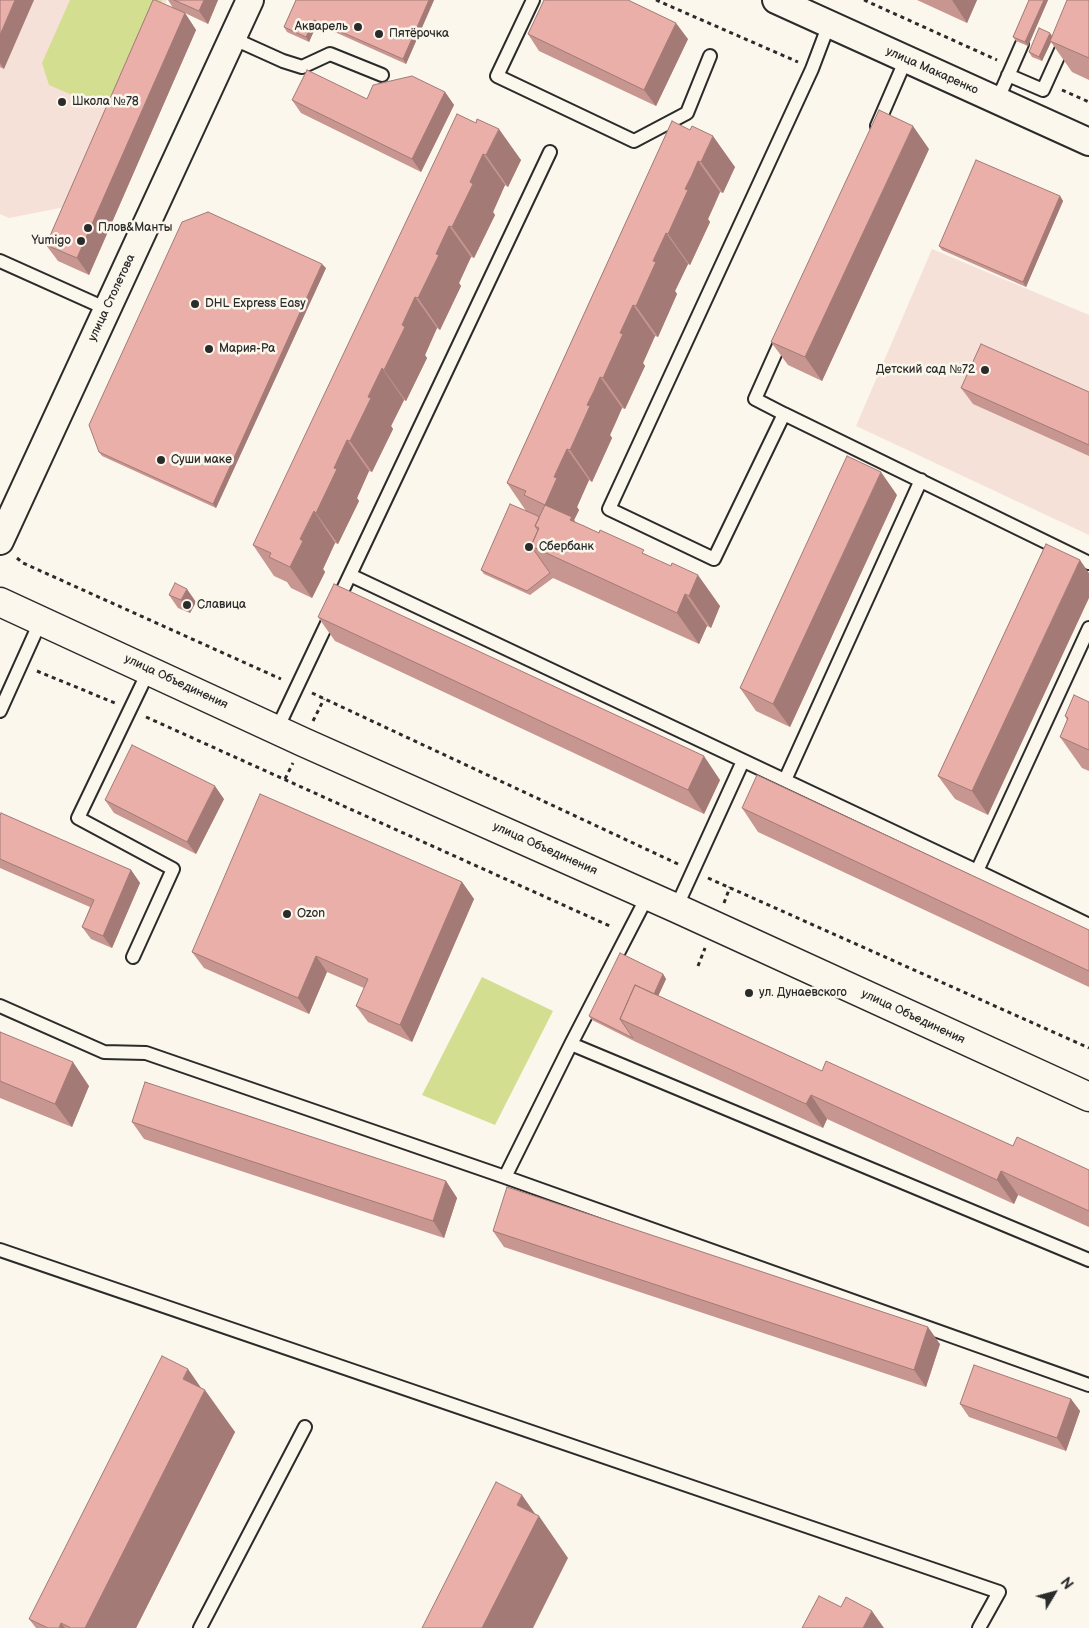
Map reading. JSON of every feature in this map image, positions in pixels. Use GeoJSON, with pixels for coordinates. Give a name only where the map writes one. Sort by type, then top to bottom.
{"type":"FeatureCollection","features":[{"type":"Feature","properties":{"kind":"street","name":"улица Столетова"},"geometry":{"type":"LineString","coordinates":[[8,549],[107,309],[250,0]]}},
{"type":"Feature","properties":{"kind":"street","name":"улица Макаренко"},"geometry":{"type":"LineString","coordinates":[[776,0],[1089,142]]}},
{"type":"Feature","properties":{"kind":"street","name":"улица Объединения"},"geometry":{"type":"LineString","coordinates":[[0,602],[1089,1097]]}},
{"type":"Feature","properties":{"kind":"lane"},"geometry":{"type":"LineString","coordinates":[[533,0],[497,76],[634,141],[687,113],[710,56]]}},
{"type":"Feature","properties":{"kind":"lane"},"geometry":{"type":"LineString","coordinates":[[784,414],[714,559],[609,509],[812,69],[829,24]]}},
{"type":"Feature","properties":{"kind":"lane"},"geometry":{"type":"LineString","coordinates":[[1010,71],[1041,89],[1045,88],[1072,24]]}},
{"type":"Feature","properties":{"kind":"lane"},"geometry":{"type":"LineString","coordinates":[[232,38],[302,67],[330,54],[382,75]]}},
{"type":"Feature","properties":{"kind":"lane"},"geometry":{"type":"LineString","coordinates":[[997,101],[1022,44]]}},
{"type":"Feature","properties":{"kind":"lane"},"geometry":{"type":"LineString","coordinates":[[871,140],[906,59]]}},
{"type":"Feature","properties":{"kind":"lane"},"geometry":{"type":"LineString","coordinates":[[277,729],[550,152]]}},
{"type":"Feature","properties":{"kind":"lane"},"geometry":{"type":"LineString","coordinates":[[0,261],[107,309]]}},
{"type":"Feature","properties":{"kind":"lane"},"geometry":{"type":"LineString","coordinates":[[791,318],[755,399],[1089,563]]}},
{"type":"Feature","properties":{"kind":"lane"},"geometry":{"type":"LineString","coordinates":[[784,780],[921,480]]}},
{"type":"Feature","properties":{"kind":"lane"},"geometry":{"type":"LineString","coordinates":[[350,575],[1089,925]]}},
{"type":"Feature","properties":{"kind":"lane"},"geometry":{"type":"LineString","coordinates":[[0,710],[41,620]]}},
{"type":"Feature","properties":{"kind":"lane"},"geometry":{"type":"LineString","coordinates":[[978,871],[1089,628]]}},
{"type":"Feature","properties":{"kind":"lane"},"geometry":{"type":"LineString","coordinates":[[133,957],[173,869],[78,818],[149,670]]}},
{"type":"Feature","properties":{"kind":"lane"},"geometry":{"type":"LineString","coordinates":[[676,908],[743,761]]}},
{"type":"Feature","properties":{"kind":"lane"},"geometry":{"type":"LineString","coordinates":[[505,1177],[648,895]]}},
{"type":"Feature","properties":{"kind":"lane"},"geometry":{"type":"LineString","coordinates":[[0,1006],[104,1052],[146,1053],[505,1177],[1089,1385]]}},
{"type":"Feature","properties":{"kind":"lane"},"geometry":{"type":"LineString","coordinates":[[571,1044],[1089,1260]]}},
{"type":"Feature","properties":{"kind":"lane"},"geometry":{"type":"LineString","coordinates":[[0,1250],[999,1592],[979,1628]]}},
{"type":"Feature","properties":{"kind":"lane"},"geometry":{"type":"LineString","coordinates":[[200,1628],[305,1426]]}},
{"type":"Feature","properties":{"kind":"path"},"geometry":{"type":"LineString","coordinates":[[656,0],[812,69]]}},
{"type":"Feature","properties":{"kind":"path"},"geometry":{"type":"LineString","coordinates":[[864,0],[1010,71]]}},
{"type":"Feature","properties":{"kind":"path"},"geometry":{"type":"LineString","coordinates":[[1047,83],[1089,102]]}},
{"type":"Feature","properties":{"kind":"path"},"geometry":{"type":"LineString","coordinates":[[8,549],[23,563],[297,686],[693,871],[1089,1048]]}},
{"type":"Feature","properties":{"kind":"path"},"geometry":{"type":"LineString","coordinates":[[21,664],[130,710],[628,934]]}},
{"type":"Feature","properties":{"kind":"shaded area","name":"Школа №78"},"geometry":{"type":"Polygon","coordinates":[[[0,0],[167,0],[80,204],[9,218],[0,214],[0,0]]]}},
{"type":"Feature","properties":{"kind":"shaded area","name":"Детский сад №72"},"geometry":{"type":"Polygon","coordinates":[[[932,249],[1089,315],[1089,535],[856,426],[932,249]]]}},
{"type":"Feature","properties":{"kind":"green space"},"geometry":{"type":"Polygon","coordinates":[[[70,0],[162,0],[119,97],[95,105],[49,85],[42,63],[70,0]]]}},
{"type":"Feature","properties":{"kind":"green space"},"geometry":{"type":"Polygon","coordinates":[[[482,977],[553,1011],[495,1125],[422,1095],[482,977]]]}},
{"type":"Feature","properties":{"kind":"building"},"geometry":{"type":"Polygon","coordinates":[[[0,0],[15,0],[0,35],[0,0]]]}},
{"type":"Feature","properties":{"kind":"building"},"geometry":{"type":"Polygon","coordinates":[[[153,0],[185,13],[77,258],[46,245],[153,0]]]}},
{"type":"Feature","properties":{"kind":"building"},"geometry":{"type":"Polygon","coordinates":[[[174,0],[204,0],[199,11],[174,0]]]}},
{"type":"Feature","properties":{"kind":"building","name":"Пятёрочка"},"geometry":{"type":"Polygon","coordinates":[[[296,0],[429,0],[403,59],[314,20],[306,37],[284,27],[296,0]]]}},
{"type":"Feature","properties":{"kind":"building"},"geometry":{"type":"Polygon","coordinates":[[[544,0],[628,0],[676,23],[644,90],[528,34],[544,0]]]}},
{"type":"Feature","properties":{"kind":"building"},"geometry":{"type":"Polygon","coordinates":[[[1029,0],[1044,0],[1025,42],[1013,37],[1029,0]]]}},
{"type":"Feature","properties":{"kind":"building"},"geometry":{"type":"Polygon","coordinates":[[[1067,0],[1089,0],[1089,58],[1050,41],[1067,0]]]}},
{"type":"Feature","properties":{"kind":"building"},"geometry":{"type":"Polygon","coordinates":[[[1039,28],[1050,33],[1039,57],[1029,52],[1039,28]]]}},
{"type":"Feature","properties":{"kind":"building"},"geometry":{"type":"Polygon","coordinates":[[[307,70],[367,99],[373,85],[412,76],[445,92],[412,159],[292,100],[307,70]]]}},
{"type":"Feature","properties":{"kind":"building"},"geometry":{"type":"Polygon","coordinates":[[[879,110],[913,126],[805,357],[771,342],[879,110]]]}},
{"type":"Feature","properties":{"kind":"building"},"geometry":{"type":"Polygon","coordinates":[[[457,114],[476,123],[477,119],[499,129],[486,155],[483,154],[470,182],[473,184],[452,227],[449,226],[436,254],[439,255],[418,298],[415,297],[402,325],[405,327],[384,370],[382,368],[368,397],[371,398],[350,441],[347,440],[334,468],[337,469],[316,513],[314,511],[300,539],[303,541],[290,567],[269,557],[271,553],[253,545],[457,114]]]}},
{"type":"Feature","properties":{"kind":"building"},"geometry":{"type":"Polygon","coordinates":[[[672,121],[690,130],[692,126],[713,136],[701,162],[698,161],[685,189],[688,190],[668,234],[666,233],[653,261],[656,262],[636,306],[633,305],[620,333],[623,334],[603,378],[600,377],[587,405],[590,406],[570,450],[567,449],[554,477],[557,478],[545,505],[524,495],[526,491],[507,483],[672,121]]]}},
{"type":"Feature","properties":{"kind":"building"},"geometry":{"type":"Polygon","coordinates":[[[976,160],[1060,196],[1023,282],[939,246],[976,160]]]}},
{"type":"Feature","properties":{"kind":"building","name":"Мария-Ра"},"geometry":{"type":"Polygon","coordinates":[[[208,212],[322,264],[213,504],[99,452],[89,425],[182,222],[208,212]]]}},
{"type":"Feature","properties":{"kind":"building"},"geometry":{"type":"Polygon","coordinates":[[[981,344],[1089,392],[1089,445],[961,388],[981,344]]]}},
{"type":"Feature","properties":{"kind":"building"},"geometry":{"type":"Polygon","coordinates":[[[847,456],[881,472],[773,704],[740,688],[847,456]]]}},
{"type":"Feature","properties":{"kind":"building","name":"Сбербанк"},"geometry":{"type":"Polygon","coordinates":[[[510,504],[538,516],[539,518],[535,526],[538,530],[531,546],[550,573],[527,591],[481,570],[510,504]]]}},
{"type":"Feature","properties":{"kind":"building"},"geometry":{"type":"Polygon","coordinates":[[[545,505],[572,517],[570,520],[599,533],[600,530],[644,550],[642,553],[671,566],[672,563],[698,575],[689,596],[685,594],[677,613],[531,546],[539,528],[535,526],[545,505]]]}},
{"type":"Feature","properties":{"kind":"building"},"geometry":{"type":"Polygon","coordinates":[[[1046,544],[1080,560],[972,791],[938,776],[1046,544]]]}},
{"type":"Feature","properties":{"kind":"building"},"geometry":{"type":"Polygon","coordinates":[[[175,583],[187,589],[181,600],[169,595],[175,583]]]}},
{"type":"Feature","properties":{"kind":"building"},"geometry":{"type":"Polygon","coordinates":[[[334,584],[704,756],[688,790],[318,617],[334,584]]]}},
{"type":"Feature","properties":{"kind":"building"},"geometry":{"type":"Polygon","coordinates":[[[1074,695],[1089,702],[1089,750],[1060,737],[1068,718],[1065,716],[1074,695]]]}},
{"type":"Feature","properties":{"kind":"building"},"geometry":{"type":"Polygon","coordinates":[[[132,745],[215,786],[187,842],[105,800],[132,745]]]}},
{"type":"Feature","properties":{"kind":"building"},"geometry":{"type":"Polygon","coordinates":[[[757,775],[1089,930],[1089,971],[742,808],[757,775]]]}},
{"type":"Feature","properties":{"kind":"building"},"geometry":{"type":"Polygon","coordinates":[[[260,794],[462,882],[400,1025],[356,1006],[368,979],[316,956],[298,998],[192,952],[260,794]]]}},
{"type":"Feature","properties":{"kind":"building"},"geometry":{"type":"Polygon","coordinates":[[[1,813],[131,870],[103,936],[82,927],[94,900],[0,859],[1,813]]]}},
{"type":"Feature","properties":{"kind":"building"},"geometry":{"type":"Polygon","coordinates":[[[620,953],[663,974],[654,994],[635,985],[620,1019],[633,1038],[589,1016],[620,953]]]}},
{"type":"Feature","properties":{"kind":"building"},"geometry":{"type":"Polygon","coordinates":[[[635,985],[822,1071],[826,1061],[1013,1146],[1017,1137],[1089,1170],[1089,1211],[1001,1171],[997,1180],[811,1095],[806,1104],[620,1019],[635,985]]]}},
{"type":"Feature","properties":{"kind":"building"},"geometry":{"type":"Polygon","coordinates":[[[0,1032],[73,1062],[55,1104],[0,1081],[0,1032]]]}},
{"type":"Feature","properties":{"kind":"building"},"geometry":{"type":"Polygon","coordinates":[[[145,1082],[446,1181],[433,1221],[132,1122],[145,1082]]]}},
{"type":"Feature","properties":{"kind":"building"},"geometry":{"type":"Polygon","coordinates":[[[507,1187],[928,1327],[914,1370],[493,1231],[507,1187]]]}},
{"type":"Feature","properties":{"kind":"building"},"geometry":{"type":"Polygon","coordinates":[[[162,1356],[188,1369],[183,1379],[205,1390],[85,1628],[71,1628],[61,1623],[59,1628],[48,1628],[29,1619],[162,1356]]]}},
{"type":"Feature","properties":{"kind":"building"},"geometry":{"type":"Polygon","coordinates":[[[974,1365],[1071,1399],[1057,1438],[960,1404],[974,1365]]]}},
{"type":"Feature","properties":{"kind":"building"},"geometry":{"type":"Polygon","coordinates":[[[496,1482],[522,1495],[517,1505],[539,1516],[482,1628],[422,1628],[496,1482]]]}},
{"type":"Feature","properties":{"kind":"building"},"geometry":{"type":"Polygon","coordinates":[[[819,1596],[841,1607],[846,1597],[872,1611],[863,1628],[802,1628],[819,1596]]]}},
{"type":"Feature","properties":{"kind":"place","name":"Акварель"},"geometry":{"type":"Point","coordinates":[358,27]}},
{"type":"Feature","properties":{"kind":"place","name":"Пятёрочка"},"geometry":{"type":"Point","coordinates":[379,34]}},
{"type":"Feature","properties":{"kind":"place","name":"Школа №78"},"geometry":{"type":"Point","coordinates":[62,102]}},
{"type":"Feature","properties":{"kind":"place","name":"Плов&Манты"},"geometry":{"type":"Point","coordinates":[88,228]}},
{"type":"Feature","properties":{"kind":"place","name":"Yumigo"},"geometry":{"type":"Point","coordinates":[81,241]}},
{"type":"Feature","properties":{"kind":"place","name":"DHL Express Easy"},"geometry":{"type":"Point","coordinates":[195,304]}},
{"type":"Feature","properties":{"kind":"place","name":"Мария-Ра"},"geometry":{"type":"Point","coordinates":[209,349]}},
{"type":"Feature","properties":{"kind":"place","name":"Детский сад №72"},"geometry":{"type":"Point","coordinates":[985,370]}},
{"type":"Feature","properties":{"kind":"place","name":"Суши маке"},"geometry":{"type":"Point","coordinates":[161,460]}},
{"type":"Feature","properties":{"kind":"place","name":"Сбербанк"},"geometry":{"type":"Point","coordinates":[529,547]}},
{"type":"Feature","properties":{"kind":"place","name":"Славица"},"geometry":{"type":"Point","coordinates":[187,605]}},
{"type":"Feature","properties":{"kind":"place","name":"Ozon"},"geometry":{"type":"Point","coordinates":[287,914]}},
{"type":"Feature","properties":{"kind":"place","name":"ул. Дунаевского"},"geometry":{"type":"Point","coordinates":[749,993]}}]}
